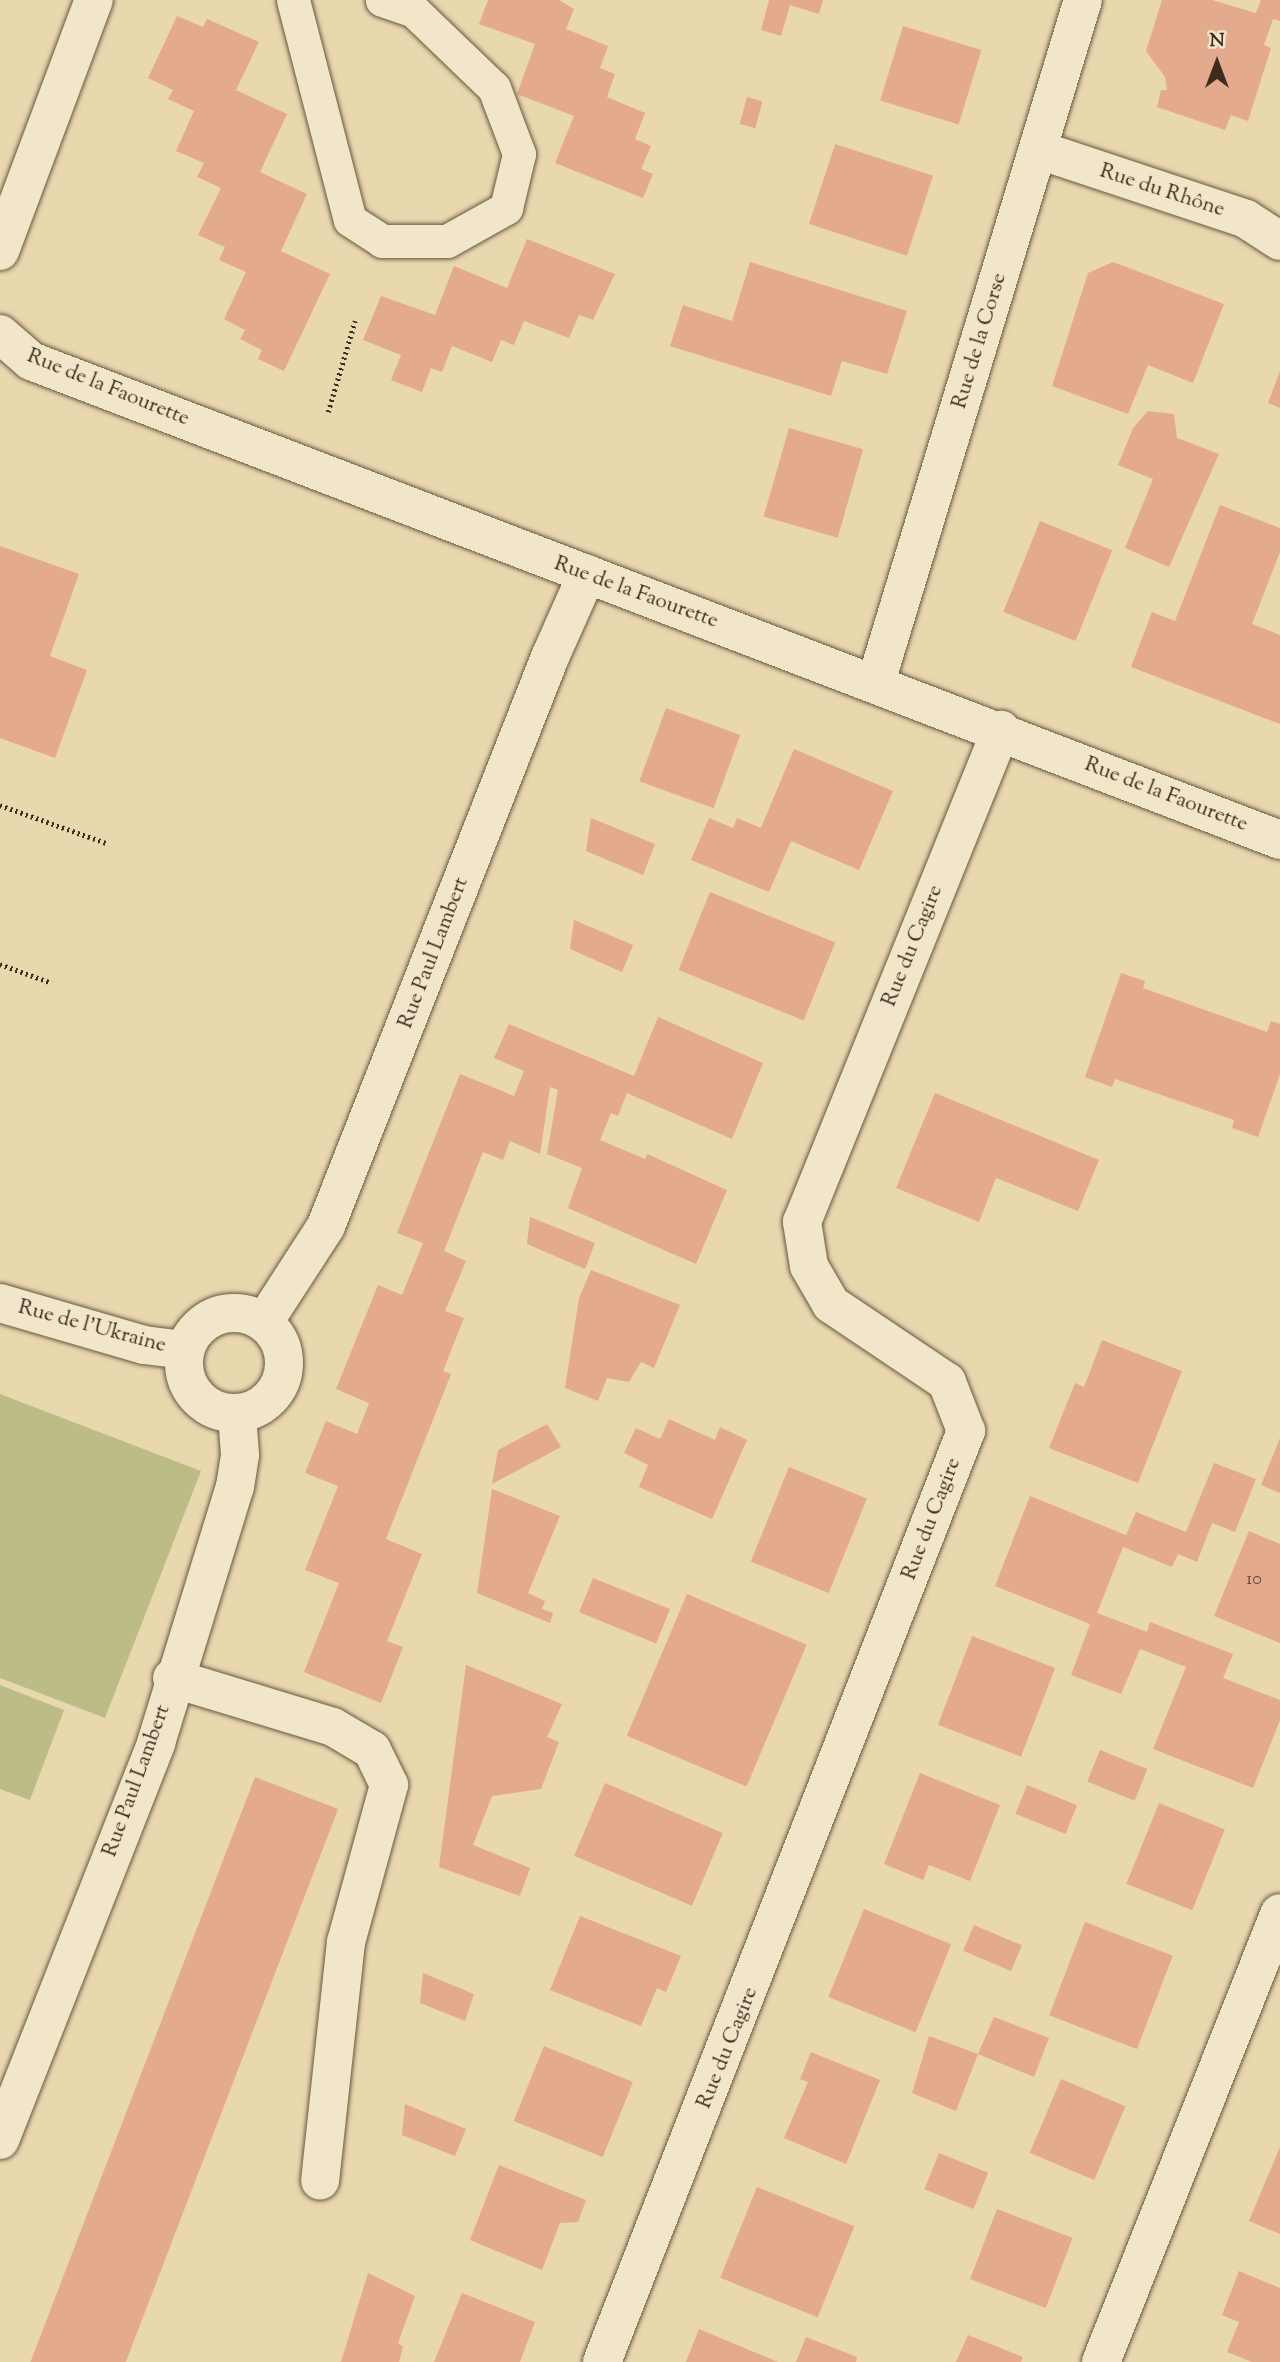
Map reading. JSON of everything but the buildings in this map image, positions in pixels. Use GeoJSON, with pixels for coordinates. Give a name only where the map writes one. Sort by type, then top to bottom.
{"type":"FeatureCollection","features":[{"type":"Feature","properties":{"kind":"street"},"geometry":{"type":"LineString","coordinates":[[0,251],[94,0]]}},
{"type":"Feature","properties":{"kind":"street","name":"Rue de la Corse"},"geometry":{"type":"LineString","coordinates":[[876,682],[1083,0]]}},
{"type":"Feature","properties":{"kind":"street","name":"Rue du Rhône"},"geometry":{"type":"LineString","coordinates":[[1039,150],[1246,219],[1280,241]]}},
{"type":"Feature","properties":{"kind":"street","name":"Rue de la Faourette"},"geometry":{"type":"LineString","coordinates":[[0,334],[31,360],[1001,730],[1280,840]]}},
{"type":"Feature","properties":{"kind":"street","name":"Rue Paul Lambert"},"geometry":{"type":"LineString","coordinates":[[264,1322],[326,1226],[550,657],[587,574]]}},
{"type":"Feature","properties":{"kind":"street","name":"Rue du Cagire"},"geometry":{"type":"LineString","coordinates":[[602,2362],[966,1431],[947,1382],[831,1304],[809,1266],[802,1222],[1001,730]]}},
{"type":"Feature","properties":{"kind":"street","name":"Rue de l'Ukraine"},"geometry":{"type":"LineString","coordinates":[[0,1303],[144,1345],[185,1350]]}},
{"type":"Feature","properties":{"kind":"street"},"geometry":{"type":"LineString","coordinates":[[244,1313],[264,1322],[284,1356],[283,1377],[274,1395],[257,1409],[237,1413],[214,1409],[195,1395],[184,1374],[185,1350],[204,1323],[223,1314],[244,1313]]}},
{"type":"Feature","properties":{"kind":"street","name":"Rue Paul Lambert"},"geometry":{"type":"LineString","coordinates":[[0,2140],[156,1743],[173,1678],[235,1487],[240,1455],[237,1413]]}},
{"type":"Feature","properties":{"kind":"street"},"geometry":{"type":"LineString","coordinates":[[173,1678],[334,1727],[372,1750],[389,1785],[346,1942],[320,2181]]}},
{"type":"Feature","properties":{"kind":"street"},"geometry":{"type":"LineString","coordinates":[[1101,2362],[1280,1913]]}},
{"type":"Feature","properties":{"kind":"lane"},"geometry":{"type":"LineString","coordinates":[[293,0],[350,220],[382,241],[447,241],[506,208],[519,154],[494,88],[418,5],[382,0]]}},
{"type":"Feature","properties":{"kind":"path"},"geometry":{"type":"LineString","coordinates":[[328,412],[355,321]]}},
{"type":"Feature","properties":{"kind":"path"},"geometry":{"type":"LineString","coordinates":[[0,805],[106,843]]}},
{"type":"Feature","properties":{"kind":"path"},"geometry":{"type":"LineString","coordinates":[[0,964],[52,983]]}},
{"type":"Feature","properties":{"kind":"green space"},"geometry":{"type":"Polygon","coordinates":[[[0,1394],[201,1471],[105,1718],[0,1678],[0,1394]]]}},
{"type":"Feature","properties":{"kind":"green space"},"geometry":{"type":"Polygon","coordinates":[[[0,1685],[64,1710],[30,1800],[0,1789],[0,1685]]]}}]}
